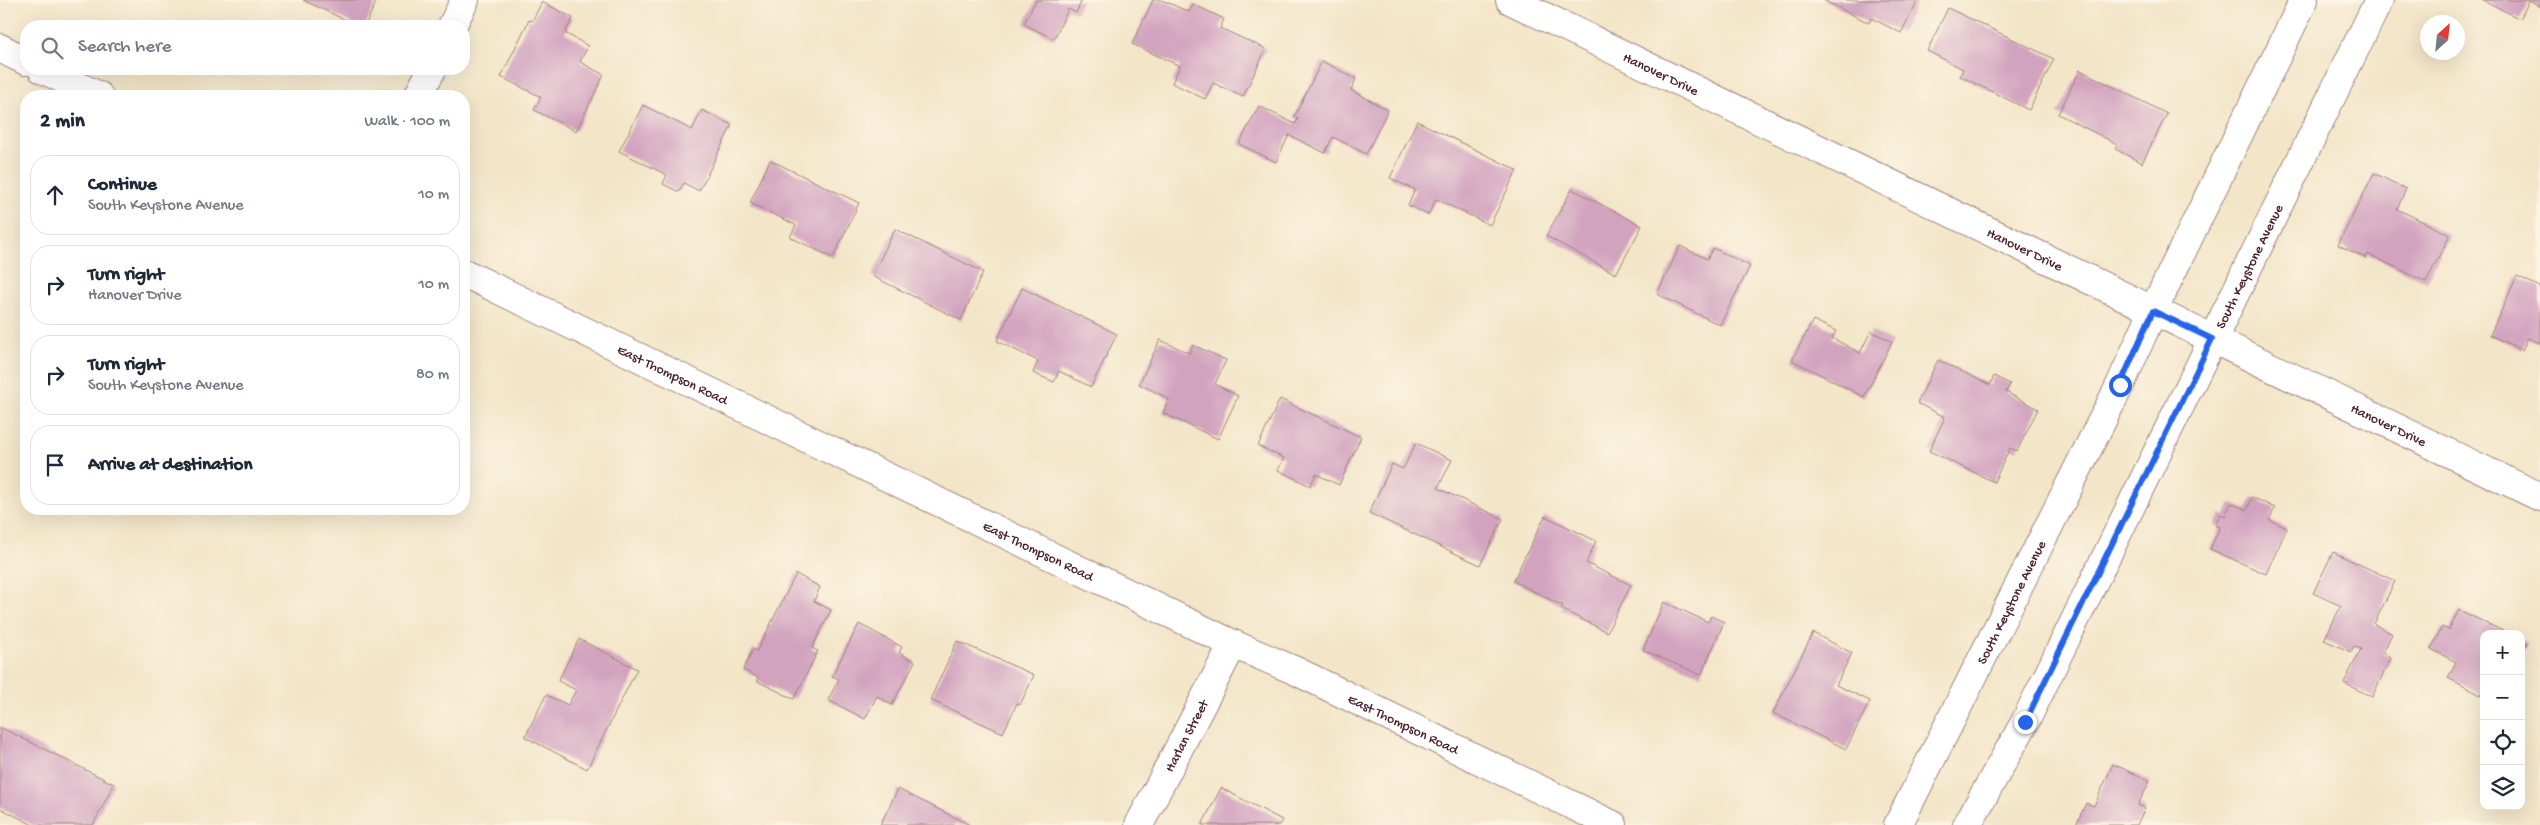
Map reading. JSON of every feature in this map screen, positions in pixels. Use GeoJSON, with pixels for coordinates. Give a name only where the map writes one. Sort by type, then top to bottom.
{"type":"FeatureCollection","features":[{"type":"Feature","properties":{"kind":"main road"},"geometry":{"type":"LineString","coordinates":[[455,20],[465,0]]}},
{"type":"Feature","properties":{"kind":"main road","name":"Hanover Drive"},"geometry":{"type":"LineString","coordinates":[[1510,0],[2540,497]]}},
{"type":"Feature","properties":{"kind":"main road","name":"South Keystone Avenue"},"geometry":{"type":"LineString","coordinates":[[1898,825],[2120,385],[2153,311],[2304,0]]}},
{"type":"Feature","properties":{"kind":"main road","name":"South Keystone Avenue"},"geometry":{"type":"LineString","coordinates":[[1967,825],[2025,722],[2379,0]]}},
{"type":"Feature","properties":{"kind":"main road"},"geometry":{"type":"LineString","coordinates":[[0,48],[20,58]]}},
{"type":"Feature","properties":{"kind":"main road"},"geometry":{"type":"LineString","coordinates":[[55,75],[86,90]]}},
{"type":"Feature","properties":{"kind":"main road"},"geometry":{"type":"LineString","coordinates":[[421,90],[429,75]]}},
{"type":"Feature","properties":{"kind":"main road","name":"East Thompson Road"},"geometry":{"type":"LineString","coordinates":[[470,276],[1232,644],[1296,671],[1613,825]]}},
{"type":"Feature","properties":{"kind":"main road","name":"Harlan Street"},"geometry":{"type":"LineString","coordinates":[[1139,825],[1232,644]]}},
{"type":"Feature","properties":{"kind":"building"},"geometry":{"type":"Polygon","coordinates":[[[303,0],[377,0],[368,20],[345,20],[303,0]]]}},
{"type":"Feature","properties":{"kind":"building"},"geometry":{"type":"Polygon","coordinates":[[[1036,0],[1082,0],[1076,13],[1068,9],[1054,39],[1024,24],[1036,0]]]}},
{"type":"Feature","properties":{"kind":"building"},"geometry":{"type":"Polygon","coordinates":[[[1153,0],[1162,0],[1189,12],[1193,4],[1224,19],[1220,28],[1266,49],[1243,97],[1213,83],[1205,99],[1172,83],[1180,66],[1132,44],[1153,0]]]}},
{"type":"Feature","properties":{"kind":"building"},"geometry":{"type":"Polygon","coordinates":[[[1823,0],[1918,0],[1901,33],[1871,18],[1869,23],[1823,0]]]}},
{"type":"Feature","properties":{"kind":"building"},"geometry":{"type":"Polygon","coordinates":[[[2483,0],[2540,0],[2540,7],[2529,1],[2520,19],[2483,0]]]}},
{"type":"Feature","properties":{"kind":"building"},"geometry":{"type":"Polygon","coordinates":[[[542,2],[573,18],[565,33],[588,46],[580,62],[604,75],[576,131],[534,110],[541,97],[501,77],[529,20],[532,21],[542,2]]]}},
{"type":"Feature","properties":{"kind":"building"},"geometry":{"type":"Polygon","coordinates":[[[1948,8],[2054,59],[2029,110],[1960,76],[1963,69],[1927,51],[1948,8]]]}},
{"type":"Feature","properties":{"kind":"building"},"geometry":{"type":"Polygon","coordinates":[[[1322,61],[1356,79],[1351,90],[1388,110],[1366,154],[1333,137],[1325,153],[1289,135],[1276,162],[1239,144],[1259,106],[1295,124],[1298,119],[1294,117],[1322,61]]]}},
{"type":"Feature","properties":{"kind":"building"},"geometry":{"type":"Polygon","coordinates":[[[2080,70],[2167,114],[2142,163],[2115,149],[2117,144],[2058,114],[2080,70]]]}},
{"type":"Feature","properties":{"kind":"building"},"geometry":{"type":"Polygon","coordinates":[[[643,105],[692,130],[702,110],[732,125],[699,191],[684,183],[679,192],[663,184],[667,175],[619,151],[643,105]]]}},
{"type":"Feature","properties":{"kind":"building"},"geometry":{"type":"Polygon","coordinates":[[[1417,121],[1517,170],[1490,225],[1436,199],[1428,215],[1408,205],[1415,190],[1390,178],[1417,121]]]}},
{"type":"Feature","properties":{"kind":"building"},"geometry":{"type":"Polygon","coordinates":[[[770,160],[859,203],[833,258],[790,237],[796,225],[750,203],[770,160]]]}},
{"type":"Feature","properties":{"kind":"building"},"geometry":{"type":"Polygon","coordinates":[[[2374,173],[2406,189],[2397,209],[2450,235],[2426,282],[2368,254],[2366,258],[2338,245],[2374,173]]]}},
{"type":"Feature","properties":{"kind":"building"},"geometry":{"type":"Polygon","coordinates":[[[1572,189],[1642,226],[1616,274],[1546,236],[1572,189]]]}},
{"type":"Feature","properties":{"kind":"building"},"geometry":{"type":"Polygon","coordinates":[[[895,229],[983,272],[961,320],[872,276],[895,229]]]}},
{"type":"Feature","properties":{"kind":"building"},"geometry":{"type":"Polygon","coordinates":[[[1680,246],[1707,259],[1713,248],[1750,266],[1720,325],[1657,294],[1680,246]]]}},
{"type":"Feature","properties":{"kind":"building"},"geometry":{"type":"Polygon","coordinates":[[[2517,276],[2540,287],[2540,343],[2528,338],[2522,350],[2490,335],[2517,276]]]}},
{"type":"Feature","properties":{"kind":"building"},"geometry":{"type":"Polygon","coordinates":[[[1022,288],[1117,334],[1091,387],[1059,371],[1054,382],[1033,373],[1038,361],[997,341],[1022,288]]]}},
{"type":"Feature","properties":{"kind":"building"},"geometry":{"type":"Polygon","coordinates":[[[1813,320],[1836,331],[1832,338],[1860,353],[1871,331],[1892,342],[1864,397],[1792,360],[1813,320]]]}},
{"type":"Feature","properties":{"kind":"building"},"geometry":{"type":"Polygon","coordinates":[[[1160,340],[1189,353],[1193,345],[1226,360],[1215,384],[1238,396],[1218,439],[1163,413],[1169,399],[1139,384],[1160,340]]]}},
{"type":"Feature","properties":{"kind":"building"},"geometry":{"type":"Polygon","coordinates":[[[1938,360],[1990,385],[1994,376],[2010,384],[2006,392],[2038,409],[2017,451],[2010,448],[1994,482],[1929,451],[1945,417],[1917,403],[1938,360]]]}},
{"type":"Feature","properties":{"kind":"building"},"geometry":{"type":"Polygon","coordinates":[[[1280,399],[1361,437],[1339,485],[1316,474],[1310,486],[1278,470],[1284,458],[1258,446],[1280,399]]]}},
{"type":"Feature","properties":{"kind":"building"},"geometry":{"type":"Polygon","coordinates":[[[1416,443],[1452,460],[1438,488],[1503,519],[1480,565],[1369,513],[1392,464],[1403,469],[1416,443]]]}},
{"type":"Feature","properties":{"kind":"building"},"geometry":{"type":"Polygon","coordinates":[[[2252,497],[2275,508],[2269,520],[2287,528],[2266,574],[2210,549],[2220,527],[2215,525],[2220,514],[2225,516],[2231,503],[2247,510],[2252,497]]]}},
{"type":"Feature","properties":{"kind":"building"},"geometry":{"type":"Polygon","coordinates":[[[1545,516],[1596,541],[1586,563],[1631,585],[1607,632],[1561,609],[1563,606],[1513,581],[1545,516]]]}},
{"type":"Feature","properties":{"kind":"building"},"geometry":{"type":"Polygon","coordinates":[[[2333,552],[2395,581],[2374,624],[2392,634],[2383,653],[2391,658],[2372,697],[2344,683],[2361,649],[2354,646],[2351,652],[2324,640],[2341,606],[2313,593],[2333,552]]]}},
{"type":"Feature","properties":{"kind":"building"},"geometry":{"type":"Polygon","coordinates":[[[796,574],[820,587],[814,601],[831,610],[812,648],[818,651],[794,699],[757,681],[759,678],[743,670],[753,649],[757,651],[796,574]]]}},
{"type":"Feature","properties":{"kind":"building"},"geometry":{"type":"Polygon","coordinates":[[[1664,602],[1708,622],[1711,616],[1724,622],[1701,675],[1643,650],[1664,602]]]}},
{"type":"Feature","properties":{"kind":"building"},"geometry":{"type":"Polygon","coordinates":[[[2459,610],[2501,630],[2480,630],[2480,694],[2448,678],[2456,662],[2431,649],[2442,627],[2449,630],[2459,610]]]}},
{"type":"Feature","properties":{"kind":"building"},"geometry":{"type":"Polygon","coordinates":[[[859,624],[902,647],[899,653],[915,661],[892,705],[877,696],[865,719],[828,700],[839,679],[832,676],[859,624]]]}},
{"type":"Feature","properties":{"kind":"building"},"geometry":{"type":"Polygon","coordinates":[[[1813,633],[1852,653],[1836,685],[1870,701],[1846,749],[1773,713],[1813,633]]]}},
{"type":"Feature","properties":{"kind":"building"},"geometry":{"type":"Polygon","coordinates":[[[579,639],[637,669],[587,769],[525,737],[546,695],[568,705],[576,690],[558,681],[579,639]]]}},
{"type":"Feature","properties":{"kind":"building"},"geometry":{"type":"Polygon","coordinates":[[[957,641],[1034,675],[1020,705],[1017,703],[1003,733],[930,700],[957,641]]]}},
{"type":"Feature","properties":{"kind":"building"},"geometry":{"type":"Polygon","coordinates":[[[0,727],[114,784],[93,825],[33,825],[0,808],[0,727]]]}},
{"type":"Feature","properties":{"kind":"building"},"geometry":{"type":"Polygon","coordinates":[[[2113,764],[2150,781],[2138,805],[2145,808],[2137,825],[2076,825],[2086,803],[2094,806],[2113,764]]]}},
{"type":"Feature","properties":{"kind":"building"},"geometry":{"type":"Polygon","coordinates":[[[1221,788],[1282,820],[1279,825],[1202,825],[1221,788]]]}},
{"type":"Feature","properties":{"kind":"building"},"geometry":{"type":"Polygon","coordinates":[[[898,789],[970,825],[880,825],[898,789]]]}},
{"type":"Feature","properties":{"kind":"route"},"geometry":{"type":"LineString","coordinates":[[2025,722],[2212,339],[2153,311],[2120,385]]}}]}
